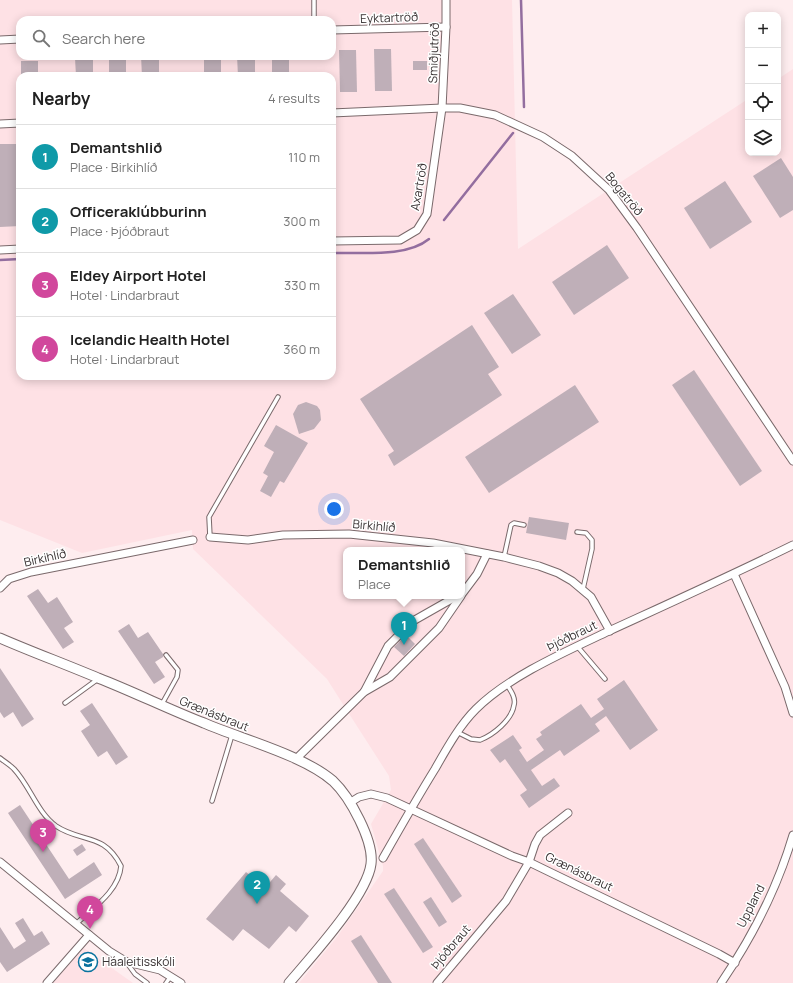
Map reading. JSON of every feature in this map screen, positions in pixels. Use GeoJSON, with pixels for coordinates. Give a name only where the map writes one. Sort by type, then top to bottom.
{"type":"FeatureCollection","features":[{"type":"Feature","properties":{"kind":"street","name":"Smiðjutröð"},"geometry":{"type":"LineString","coordinates":[[442,108],[446,0]]}},
{"type":"Feature","properties":{"kind":"street","name":"Eyktartröð"},"geometry":{"type":"LineString","coordinates":[[336,30],[446,27]]}},
{"type":"Feature","properties":{"kind":"street"},"geometry":{"type":"LineString","coordinates":[[0,40],[16,39]]}},
{"type":"Feature","properties":{"kind":"street","name":"Bogatröð"},"geometry":{"type":"LineString","coordinates":[[336,113],[442,108],[476,111],[495,115],[512,122],[558,146],[598,178],[609,190],[637,228],[793,461]]}},
{"type":"Feature","properties":{"kind":"street","name":"Axartröð"},"geometry":{"type":"LineString","coordinates":[[336,241],[400,240],[417,230],[428,214],[442,108]]}},
{"type":"Feature","properties":{"kind":"street"},"geometry":{"type":"LineString","coordinates":[[0,124],[16,123]]}},
{"type":"Feature","properties":{"kind":"street"},"geometry":{"type":"LineString","coordinates":[[0,250],[16,249]]}},
{"type":"Feature","properties":{"kind":"street","name":"Birkihlíð"},"geometry":{"type":"LineString","coordinates":[[210,537],[248,540],[283,535],[349,534],[432,543],[452,547]]}},
{"type":"Feature","properties":{"kind":"street","name":"Birkihlíð"},"geometry":{"type":"LineString","coordinates":[[0,588],[9,579],[31,572],[193,540]]}},
{"type":"Feature","properties":{"kind":"street","name":"Þjóðbraut"},"geometry":{"type":"LineString","coordinates":[[410,808],[457,732],[476,709],[507,685],[577,646],[734,574],[793,545]]}},
{"type":"Feature","properties":{"kind":"street","name":"Birkihlíð"},"geometry":{"type":"LineString","coordinates":[[465,550],[504,557],[539,566],[558,573],[583,589],[591,597],[610,631]]}},
{"type":"Feature","properties":{"kind":"street"},"geometry":{"type":"LineString","coordinates":[[465,590],[477,574],[487,554]]}},
{"type":"Feature","properties":{"kind":"street"},"geometry":{"type":"LineString","coordinates":[[734,574],[785,686],[793,713]]}},
{"type":"Feature","properties":{"kind":"street"},"geometry":{"type":"LineString","coordinates":[[364,692],[392,642],[413,621],[452,599]]}},
{"type":"Feature","properties":{"kind":"street"},"geometry":{"type":"LineString","coordinates":[[296,760],[364,692],[390,677],[439,628],[459,599]]}},
{"type":"Feature","properties":{"kind":"street","name":"Grænásbraut"},"geometry":{"type":"LineString","coordinates":[[1,640],[98,678],[296,760],[328,777],[351,802],[359,797],[371,794],[387,798],[410,808],[512,856],[529,862],[735,963]]}},
{"type":"Feature","properties":{"kind":"street"},"geometry":{"type":"LineString","coordinates":[[290,983],[332,931],[357,897],[368,878],[371,864],[370,852],[351,802]]}},
{"type":"Feature","properties":{"kind":"street"},"geometry":{"type":"LineString","coordinates":[[383,858],[410,808]]}},
{"type":"Feature","properties":{"kind":"street","name":"Þjóðbraut"},"geometry":{"type":"LineString","coordinates":[[437,983],[506,901],[529,862],[535,844],[540,835],[568,813]]}},
{"type":"Feature","properties":{"kind":"street","name":"Uppland"},"geometry":{"type":"LineString","coordinates":[[721,983],[735,963],[769,899],[786,860],[793,835]]}},
{"type":"Feature","properties":{"kind":"street"},"geometry":{"type":"LineString","coordinates":[[0,862],[54,904],[89,935],[127,962],[160,970],[181,983]]}},
{"type":"Feature","properties":{"kind":"street"},"geometry":{"type":"LineString","coordinates":[[47,983],[89,935]]}},
{"type":"Feature","properties":{"kind":"lane"},"geometry":{"type":"LineString","coordinates":[[314,0],[314,16]]}},
{"type":"Feature","properties":{"kind":"lane"},"geometry":{"type":"LineString","coordinates":[[210,537],[209,516],[278,398]]}},
{"type":"Feature","properties":{"kind":"lane"},"geometry":{"type":"LineString","coordinates":[[504,557],[511,525],[514,523],[524,524]]}},
{"type":"Feature","properties":{"kind":"lane"},"geometry":{"type":"LineString","coordinates":[[577,532],[586,534],[592,540],[592,549],[583,589]]}},
{"type":"Feature","properties":{"kind":"lane"},"geometry":{"type":"LineString","coordinates":[[577,646],[605,679]]}},
{"type":"Feature","properties":{"kind":"lane"},"geometry":{"type":"LineString","coordinates":[[161,704],[177,678],[178,670],[166,655]]}},
{"type":"Feature","properties":{"kind":"lane"},"geometry":{"type":"LineString","coordinates":[[65,703],[98,678]]}},
{"type":"Feature","properties":{"kind":"lane"},"geometry":{"type":"LineString","coordinates":[[457,732],[471,739],[480,740],[504,723],[512,712],[514,705],[512,693],[507,685]]}},
{"type":"Feature","properties":{"kind":"lane"},"geometry":{"type":"LineString","coordinates":[[212,801],[233,734]]}},
{"type":"Feature","properties":{"kind":"lane"},"geometry":{"type":"LineString","coordinates":[[0,758],[14,769],[49,820],[61,829],[100,842],[110,850],[122,866],[115,886],[76,924]]}},
{"type":"Feature","properties":{"kind":"lane"},"geometry":{"type":"LineString","coordinates":[[127,962],[135,974],[147,983]]}},
{"type":"Feature","properties":{"kind":"lane"},"geometry":{"type":"LineString","coordinates":[[166,983],[171,976]]}},
{"type":"Feature","properties":{"kind":"shaded area"},"geometry":{"type":"Polygon","coordinates":[[[0,0],[512,0],[518,249],[745,101],[745,156],[781,156],[781,77],[793,69],[793,983],[299,983],[337,937],[383,871],[383,866],[371,824],[391,790],[389,776],[327,679],[193,549],[192,530],[82,553],[0,520],[0,0]]]}},
{"type":"Feature","properties":{"kind":"shaded area","name":"Háaleitisskóli"},"geometry":{"type":"Polygon","coordinates":[[[84,948],[123,976],[133,983],[53,983],[84,948]]]}},
{"type":"Feature","properties":{"kind":"building"},"geometry":{"type":"Polygon","coordinates":[[[374,49],[391,49],[392,91],[375,91],[374,49]]]}},
{"type":"Feature","properties":{"kind":"building"},"geometry":{"type":"Polygon","coordinates":[[[339,50],[356,50],[357,92],[340,92],[339,50]]]}},
{"type":"Feature","properties":{"kind":"building"},"geometry":{"type":"Polygon","coordinates":[[[75,60],[93,60],[93,72],[76,72],[75,60]]]}},
{"type":"Feature","properties":{"kind":"building"},"geometry":{"type":"Polygon","coordinates":[[[109,60],[126,60],[126,72],[109,72],[109,60]]]}},
{"type":"Feature","properties":{"kind":"building"},"geometry":{"type":"Polygon","coordinates":[[[141,60],[159,60],[159,72],[142,72],[141,60]]]}},
{"type":"Feature","properties":{"kind":"building"},"geometry":{"type":"Polygon","coordinates":[[[204,60],[221,60],[221,72],[204,72],[204,60]]]}},
{"type":"Feature","properties":{"kind":"building"},"geometry":{"type":"Polygon","coordinates":[[[237,60],[255,60],[255,72],[238,72],[237,60]]]}},
{"type":"Feature","properties":{"kind":"building"},"geometry":{"type":"Polygon","coordinates":[[[272,60],[289,60],[289,72],[272,72],[272,60]]]}},
{"type":"Feature","properties":{"kind":"building"},"geometry":{"type":"Polygon","coordinates":[[[21,61],[38,61],[38,72],[21,72],[21,61]]]}},
{"type":"Feature","properties":{"kind":"building"},"geometry":{"type":"Polygon","coordinates":[[[413,61],[427,61],[427,70],[413,70],[413,61]]]}},
{"type":"Feature","properties":{"kind":"building"},"geometry":{"type":"Polygon","coordinates":[[[0,144],[16,144],[16,226],[0,227],[0,144]]]}},
{"type":"Feature","properties":{"kind":"building"},"geometry":{"type":"Polygon","coordinates":[[[781,158],[793,177],[793,210],[780,218],[753,176],[781,158]]]}},
{"type":"Feature","properties":{"kind":"building"},"geometry":{"type":"Polygon","coordinates":[[[725,181],[752,222],[710,249],[684,208],[725,181]]]}},
{"type":"Feature","properties":{"kind":"building"},"geometry":{"type":"Polygon","coordinates":[[[607,245],[629,278],[574,315],[552,282],[607,245]]]}},
{"type":"Feature","properties":{"kind":"building"},"geometry":{"type":"Polygon","coordinates":[[[513,294],[541,335],[512,354],[484,313],[513,294]]]}},
{"type":"Feature","properties":{"kind":"building"},"geometry":{"type":"Polygon","coordinates":[[[472,325],[499,367],[488,374],[502,395],[394,466],[388,455],[394,451],[360,399],[472,325]]]}},
{"type":"Feature","properties":{"kind":"building"},"geometry":{"type":"Polygon","coordinates":[[[694,370],[762,471],[740,486],[672,385],[694,370]]]}},
{"type":"Feature","properties":{"kind":"building"},"geometry":{"type":"Polygon","coordinates":[[[575,385],[599,422],[489,493],[465,457],[575,385]]]}},
{"type":"Feature","properties":{"kind":"building"},"geometry":{"type":"Polygon","coordinates":[[[306,402],[317,406],[320,410],[321,420],[314,429],[299,434],[293,414],[298,405],[306,402]]]}},
{"type":"Feature","properties":{"kind":"building"},"geometry":{"type":"Polygon","coordinates":[[[276,425],[308,443],[284,483],[280,481],[271,497],[260,491],[268,476],[263,473],[274,452],[264,446],[276,425]]]}},
{"type":"Feature","properties":{"kind":"building"},"geometry":{"type":"Polygon","coordinates":[[[529,517],[569,523],[566,540],[526,533],[529,517]]]}},
{"type":"Feature","properties":{"kind":"building"},"geometry":{"type":"Polygon","coordinates":[[[38,589],[48,603],[57,597],[73,622],[64,628],[74,642],[63,649],[27,596],[38,589]]]}},
{"type":"Feature","properties":{"kind":"building"},"geometry":{"type":"Polygon","coordinates":[[[129,624],[138,638],[148,632],[163,654],[163,657],[155,662],[165,677],[154,684],[118,631],[129,624]]]}},
{"type":"Feature","properties":{"kind":"building"},"geometry":{"type":"Polygon","coordinates":[[[406,635],[415,644],[404,656],[394,647],[406,635]]]}},
{"type":"Feature","properties":{"kind":"building"},"geometry":{"type":"Polygon","coordinates":[[[0,668],[34,719],[22,727],[13,712],[4,718],[0,712],[0,668]]]}},
{"type":"Feature","properties":{"kind":"building"},"geometry":{"type":"Polygon","coordinates":[[[624,680],[658,730],[630,750],[606,716],[595,724],[600,731],[564,756],[560,750],[531,770],[542,786],[554,778],[560,786],[529,808],[520,795],[527,790],[505,759],[500,763],[490,750],[513,735],[522,748],[519,750],[527,762],[544,750],[536,739],[542,735],[540,732],[581,704],[591,718],[604,709],[597,699],[624,680]]]}},
{"type":"Feature","properties":{"kind":"building"},"geometry":{"type":"Polygon","coordinates":[[[92,703],[128,757],[116,765],[107,751],[98,757],[81,731],[90,725],[80,711],[92,703]]]}},
{"type":"Feature","properties":{"kind":"building"},"geometry":{"type":"Polygon","coordinates":[[[20,805],[69,879],[94,862],[102,875],[65,899],[8,813],[20,805]]]}},
{"type":"Feature","properties":{"kind":"building"},"geometry":{"type":"Polygon","coordinates":[[[423,838],[462,896],[452,903],[414,844],[423,838]]]}},
{"type":"Feature","properties":{"kind":"building"},"geometry":{"type":"Polygon","coordinates":[[[82,844],[86,850],[77,856],[73,850],[82,844]]]}},
{"type":"Feature","properties":{"kind":"building"},"geometry":{"type":"Polygon","coordinates":[[[246,872],[265,888],[276,875],[286,884],[280,891],[309,916],[296,932],[289,926],[269,949],[243,929],[233,941],[206,919],[246,872]]]}},
{"type":"Feature","properties":{"kind":"building"},"geometry":{"type":"Polygon","coordinates":[[[394,888],[433,947],[423,953],[384,894],[394,888]]]}},
{"type":"Feature","properties":{"kind":"building"},"geometry":{"type":"Polygon","coordinates":[[[431,897],[447,922],[439,927],[423,902],[431,897]]]}},
{"type":"Feature","properties":{"kind":"building"},"geometry":{"type":"Polygon","coordinates":[[[23,918],[34,936],[42,931],[50,944],[7,972],[0,962],[0,927],[14,949],[26,941],[15,923],[23,918]]]}},
{"type":"Feature","properties":{"kind":"building"},"geometry":{"type":"Polygon","coordinates":[[[361,935],[392,983],[378,983],[351,941],[361,935]]]}},
{"type":"Feature","properties":{"kind":"waterway"},"geometry":{"type":"LineString","coordinates":[[521,0],[524,107]]}},
{"type":"Feature","properties":{"kind":"waterway"},"geometry":{"type":"LineString","coordinates":[[444,220],[513,133]]}},
{"type":"Feature","properties":{"kind":"waterway"},"geometry":{"type":"LineString","coordinates":[[336,253],[396,252],[419,245],[429,239]]}},
{"type":"Feature","properties":{"kind":"waterway"},"geometry":{"type":"LineString","coordinates":[[0,260],[16,259]]}},
{"type":"Feature","properties":{"kind":"place","name":"Demantshlið"},"geometry":{"type":"Point","coordinates":[404,645]}},
{"type":"Feature","properties":{"kind":"place","name":"Eldey Airport Hotel"},"geometry":{"type":"Point","coordinates":[43,852]}},
{"type":"Feature","properties":{"kind":"place","name":"Officeraklúbburinn"},"geometry":{"type":"Point","coordinates":[257,904]}},
{"type":"Feature","properties":{"kind":"place","name":"Icelandic Health Hotel"},"geometry":{"type":"Point","coordinates":[90,929]}},
{"type":"Feature","properties":{"kind":"place","name":"Háaleitisskóli"},"geometry":{"type":"Point","coordinates":[88,962]}}]}
